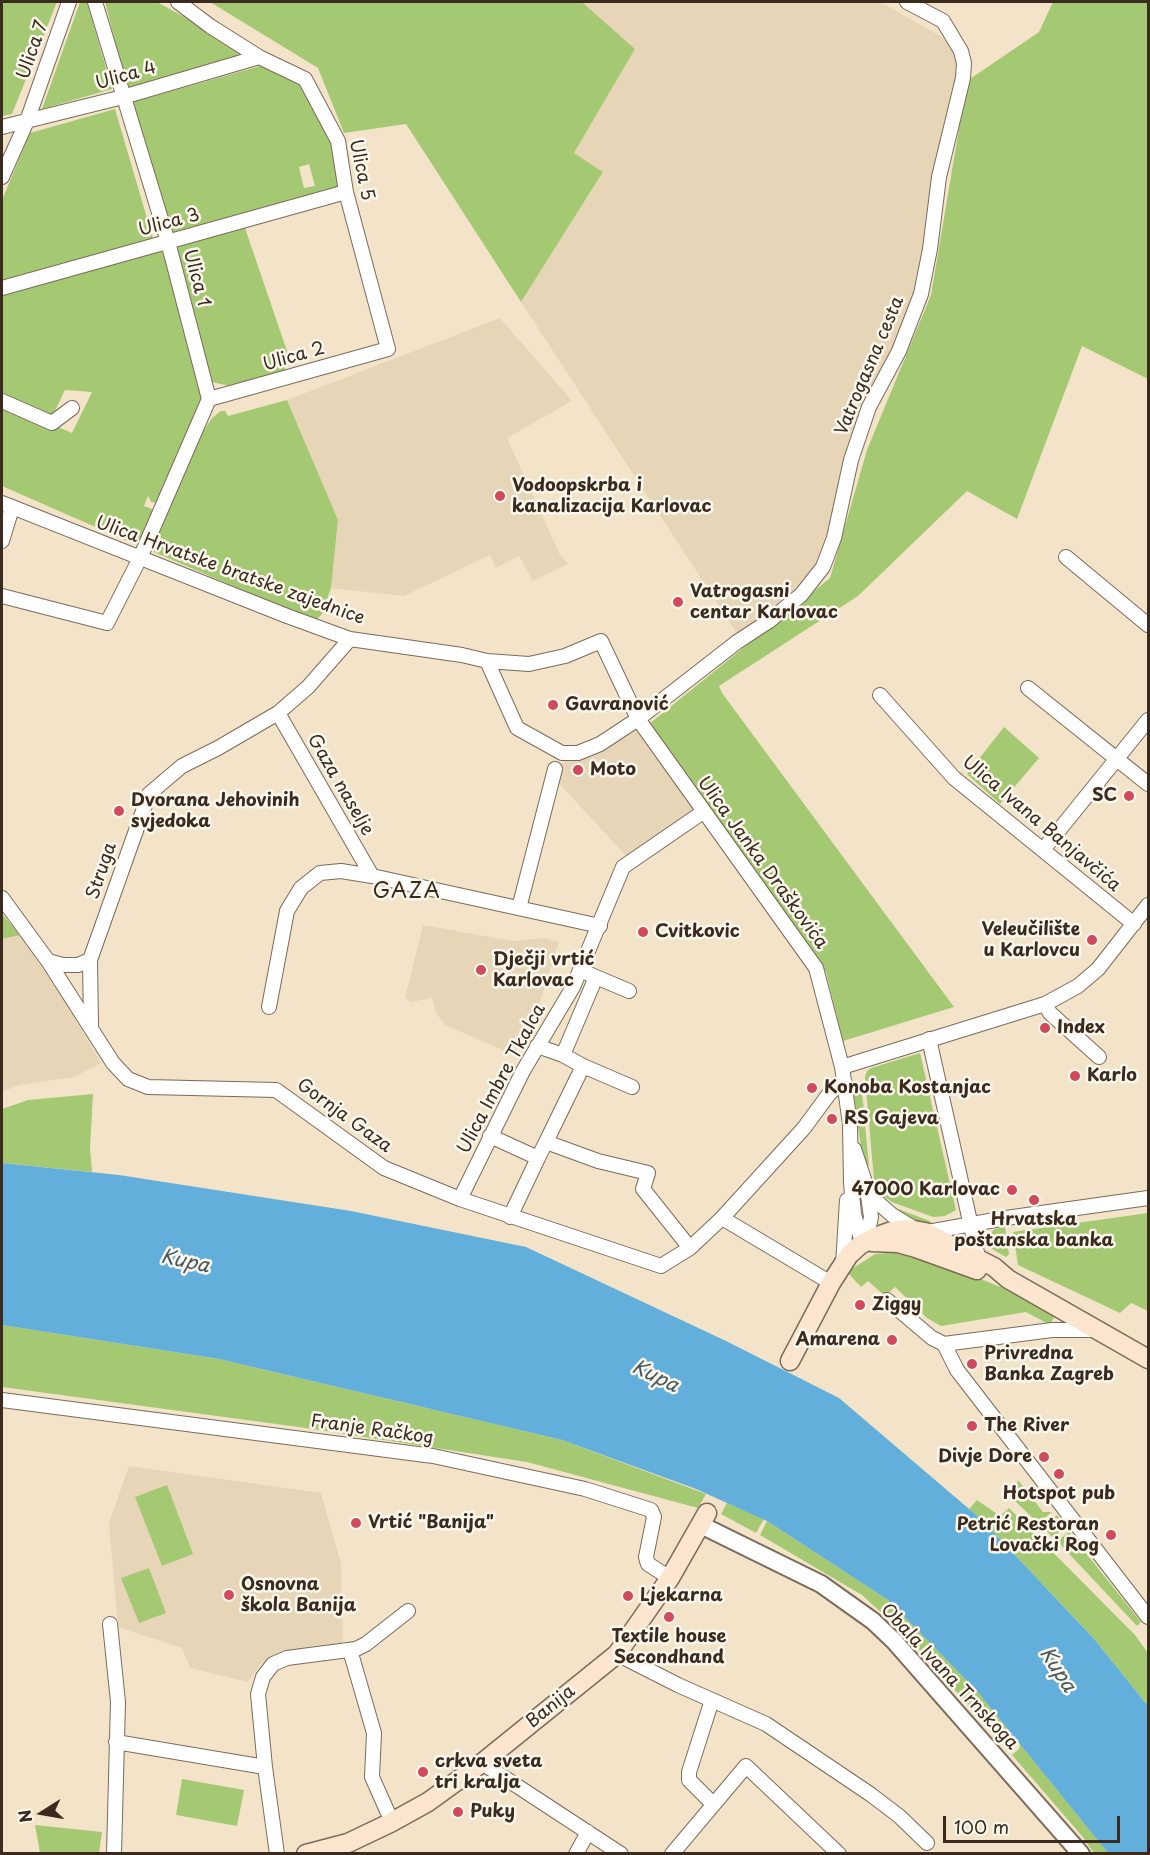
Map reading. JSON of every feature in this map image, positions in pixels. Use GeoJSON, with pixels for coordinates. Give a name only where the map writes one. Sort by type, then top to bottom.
{"type":"FeatureCollection","features":[{"type":"Feature","properties":{"kind":"main road"},"geometry":{"type":"LineString","coordinates":[[874,1242],[875,1237],[892,1231],[920,1231],[1149,1359]]}},
{"type":"Feature","properties":{"kind":"main road"},"geometry":{"type":"LineString","coordinates":[[790,1361],[831,1283],[854,1250],[874,1242],[898,1243],[981,1266]]}},
{"type":"Feature","properties":{"kind":"main road","name":"Banija"},"geometry":{"type":"LineString","coordinates":[[306,1854],[348,1843],[428,1802],[482,1763],[616,1654],[670,1578],[704,1519]]}},
{"type":"Feature","properties":{"kind":"street","name":"Ulica 7"},"geometry":{"type":"LineString","coordinates":[[2,177],[27,121],[69,2]]}},
{"type":"Feature","properties":{"kind":"street","name":"Ulica 1"},"geometry":{"type":"LineString","coordinates":[[95,2],[168,242],[209,399]]}},
{"type":"Feature","properties":{"kind":"street","name":"Ulica 5"},"geometry":{"type":"LineString","coordinates":[[178,2],[210,26],[259,57],[305,79],[338,141],[346,192],[388,349]]}},
{"type":"Feature","properties":{"kind":"street","name":"Vatrogasna cesta"},"geometry":{"type":"LineString","coordinates":[[487,661],[516,728],[562,753],[578,753],[600,744],[638,719],[737,642],[769,621],[801,596],[823,567],[834,538],[850,460],[869,407],[899,351],[921,294],[930,249],[939,177],[963,78],[964,63],[961,51],[943,21],[907,2]]}},
{"type":"Feature","properties":{"kind":"street","name":"Ulica 4"},"geometry":{"type":"LineString","coordinates":[[2,127],[123,97],[259,57]]}},
{"type":"Feature","properties":{"kind":"street","name":"Ulica 3"},"geometry":{"type":"LineString","coordinates":[[2,288],[346,192]]}},
{"type":"Feature","properties":{"kind":"street","name":"Ulica 2"},"geometry":{"type":"LineString","coordinates":[[209,399],[388,349]]}},
{"type":"Feature","properties":{"kind":"street"},"geometry":{"type":"LineString","coordinates":[[2,596],[107,623],[140,558],[209,399]]}},
{"type":"Feature","properties":{"kind":"street"},"geometry":{"type":"LineString","coordinates":[[2,401],[52,423],[72,408]]}},
{"type":"Feature","properties":{"kind":"street","name":"Ulica Hrvatske bratske zajednice"},"geometry":{"type":"LineString","coordinates":[[7,506],[350,639],[462,655],[487,661],[529,664],[565,656],[601,641],[604,643],[638,719]]}},
{"type":"Feature","properties":{"kind":"street"},"geometry":{"type":"LineString","coordinates":[[2,542],[7,506]]}},
{"type":"Feature","properties":{"kind":"street"},"geometry":{"type":"LineString","coordinates":[[1066,557],[1149,625]]}},
{"type":"Feature","properties":{"kind":"street","name":"Struga"},"geometry":{"type":"LineString","coordinates":[[91,1026],[90,960],[149,794],[182,766],[278,713],[308,687],[350,639]]}},
{"type":"Feature","properties":{"kind":"street"},"geometry":{"type":"LineString","coordinates":[[1028,688],[1149,784]]}},
{"type":"Feature","properties":{"kind":"street","name":"Ulica Ivana Banjavčića"},"geometry":{"type":"LineString","coordinates":[[880,695],[954,778],[1134,924]]}},
{"type":"Feature","properties":{"kind":"street","name":"Gaza naselje"},"geometry":{"type":"LineString","coordinates":[[278,713],[372,876]]}},
{"type":"Feature","properties":{"kind":"street","name":"Ulica Janka Draškovića"},"geometry":{"type":"LineString","coordinates":[[638,719],[816,968],[842,1067],[852,1142]]}},
{"type":"Feature","properties":{"kind":"street"},"geometry":{"type":"LineString","coordinates":[[1042,850],[1149,720]]}},
{"type":"Feature","properties":{"kind":"street"},"geometry":{"type":"LineString","coordinates":[[519,908],[555,769]]}},
{"type":"Feature","properties":{"kind":"street","name":"Ulica Imbre Tkalca"},"geometry":{"type":"LineString","coordinates":[[460,1199],[537,1046],[573,987],[600,926],[622,867],[703,812]]}},
{"type":"Feature","properties":{"kind":"street"},"geometry":{"type":"LineString","coordinates":[[269,1007],[287,911],[302,888],[320,873],[341,871],[372,876],[600,926]]}},
{"type":"Feature","properties":{"kind":"street"},"geometry":{"type":"LineString","coordinates":[[2,898],[48,961],[91,1026]]}},
{"type":"Feature","properties":{"kind":"street"},"geometry":{"type":"LineString","coordinates":[[842,1067],[1045,1004],[1078,986],[1098,969],[1149,905]]}},
{"type":"Feature","properties":{"kind":"street"},"geometry":{"type":"LineString","coordinates":[[48,961],[63,965],[78,965],[90,960]]}},
{"type":"Feature","properties":{"kind":"street"},"geometry":{"type":"LineString","coordinates":[[580,970],[629,991]]}},
{"type":"Feature","properties":{"kind":"street"},"geometry":{"type":"LineString","coordinates":[[563,1055],[596,977]]}},
{"type":"Feature","properties":{"kind":"street"},"geometry":{"type":"LineString","coordinates":[[1045,1004],[1050,1013],[1099,1057]]}},
{"type":"Feature","properties":{"kind":"street","name":"Gornja Gaza"},"geometry":{"type":"LineString","coordinates":[[91,1026],[113,1063],[128,1078],[148,1087],[276,1090],[384,1168],[460,1199],[661,1266],[690,1248]]}},
{"type":"Feature","properties":{"kind":"street"},"geometry":{"type":"LineString","coordinates":[[929,1039],[981,1266]]}},
{"type":"Feature","properties":{"kind":"street"},"geometry":{"type":"LineString","coordinates":[[537,1046],[563,1055],[632,1088]]}},
{"type":"Feature","properties":{"kind":"street"},"geometry":{"type":"LineString","coordinates":[[510,1217],[583,1066]]}},
{"type":"Feature","properties":{"kind":"street"},"geometry":{"type":"LineString","coordinates":[[546,1142],[598,1161],[648,1173],[643,1189],[690,1248],[722,1218],[804,1128],[829,1094],[845,1083]]}},
{"type":"Feature","properties":{"kind":"street"},"geometry":{"type":"LineString","coordinates":[[490,1136],[538,1158]]}},
{"type":"Feature","properties":{"kind":"street"},"geometry":{"type":"LineString","coordinates":[[843,1264],[844,1218],[850,1183],[852,1142]]}},
{"type":"Feature","properties":{"kind":"street"},"geometry":{"type":"LineString","coordinates":[[852,1142],[867,1188],[874,1242]]}},
{"type":"Feature","properties":{"kind":"street"},"geometry":{"type":"LineString","coordinates":[[850,1183],[856,1226],[860,1236],[874,1242]]}},
{"type":"Feature","properties":{"kind":"street"},"geometry":{"type":"LineString","coordinates":[[867,1188],[879,1204],[920,1231],[1149,1198]]}},
{"type":"Feature","properties":{"kind":"street"},"geometry":{"type":"LineString","coordinates":[[722,1218],[831,1283]]}},
{"type":"Feature","properties":{"kind":"street"},"geometry":{"type":"LineString","coordinates":[[887,1300],[932,1338],[944,1344],[1052,1330],[1099,1330]]}},
{"type":"Feature","properties":{"kind":"street"},"geometry":{"type":"LineString","coordinates":[[1052,1330],[1058,1322],[1061,1308]]}},
{"type":"Feature","properties":{"kind":"street"},"geometry":{"type":"LineString","coordinates":[[952,1360],[953,1353],[962,1342]]}},
{"type":"Feature","properties":{"kind":"street"},"geometry":{"type":"LineString","coordinates":[[944,1344],[957,1370],[1149,1617]]}},
{"type":"Feature","properties":{"kind":"street","name":"Franje Račkog"},"geometry":{"type":"LineString","coordinates":[[2,1400],[433,1456],[585,1489],[651,1510],[654,1517],[646,1562],[670,1578]]}},
{"type":"Feature","properties":{"kind":"street","name":"Obala Ivana Trnskoga"},"geometry":{"type":"LineString","coordinates":[[704,1519],[821,1584],[873,1620],[1081,1854]]}},
{"type":"Feature","properties":{"kind":"street"},"geometry":{"type":"LineString","coordinates":[[278,1854],[265,1767],[258,1694],[263,1677],[273,1664],[287,1658],[350,1650],[366,1644],[408,1611]]}},
{"type":"Feature","properties":{"kind":"street"},"geometry":{"type":"LineString","coordinates":[[110,1624],[118,1702],[114,1854]]}},
{"type":"Feature","properties":{"kind":"street"},"geometry":{"type":"LineString","coordinates":[[350,1650],[374,1732],[372,1777],[392,1822]]}},
{"type":"Feature","properties":{"kind":"street"},"geometry":{"type":"LineString","coordinates":[[616,1654],[766,1725],[870,1794],[899,1816],[927,1843]]}},
{"type":"Feature","properties":{"kind":"street"},"geometry":{"type":"LineString","coordinates":[[712,1700],[689,1772],[689,1780],[712,1804]]}},
{"type":"Feature","properties":{"kind":"street"},"geometry":{"type":"LineString","coordinates":[[116,1742],[265,1767]]}},
{"type":"Feature","properties":{"kind":"street"},"geometry":{"type":"LineString","coordinates":[[482,1763],[621,1854]]}},
{"type":"Feature","properties":{"kind":"street"},"geometry":{"type":"LineString","coordinates":[[672,1854],[712,1804],[746,1767],[839,1854]]}},
{"type":"Feature","properties":{"kind":"street"},"geometry":{"type":"LineString","coordinates":[[576,1854],[588,1832]]}},
{"type":"Feature","properties":{"kind":"shaded area"},"geometry":{"type":"Polygon","coordinates":[[[582,2],[880,2],[942,37],[957,54],[958,79],[917,295],[821,565],[798,594],[738,635],[521,302],[603,173],[574,153],[635,49],[582,2]]]}},
{"type":"Feature","properties":{"kind":"shaded area"},"geometry":{"type":"Polygon","coordinates":[[[500,318],[572,401],[507,438],[560,555],[568,564],[533,581],[519,556],[496,568],[490,555],[404,596],[331,588],[338,520],[287,400],[500,318]]]}},
{"type":"Feature","properties":{"kind":"shaded area"},"geometry":{"type":"Polygon","coordinates":[[[637,731],[695,808],[634,851],[628,858],[555,779],[562,763],[637,731]]]}},
{"type":"Feature","properties":{"kind":"shaded area","name":"Dječji vrtić Karlovac"},"geometry":{"type":"Polygon","coordinates":[[[423,925],[513,941],[544,938],[559,942],[536,1014],[514,1055],[445,1025],[436,1013],[432,998],[411,1002],[405,998],[423,925]]]}},
{"type":"Feature","properties":{"kind":"shaded area"},"geometry":{"type":"Polygon","coordinates":[[[20,935],[65,1002],[101,1063],[74,1077],[19,1085],[2,1092],[2,939],[20,935]]]}},
{"type":"Feature","properties":{"kind":"shaded area","name":"Osnovna škola Banija"},"geometry":{"type":"Polygon","coordinates":[[[129,1466],[321,1493],[341,1563],[343,1645],[293,1652],[261,1663],[248,1682],[190,1668],[182,1648],[118,1627],[109,1523],[129,1466]]]}},
{"type":"Feature","properties":{"kind":"green space"},"geometry":{"type":"Polygon","coordinates":[[[2,2],[57,2],[12,114],[2,116],[2,2]]]}},
{"type":"Feature","properties":{"kind":"green space"},"geometry":{"type":"Polygon","coordinates":[[[80,2],[87,2],[112,89],[42,109],[80,2]]]}},
{"type":"Feature","properties":{"kind":"green space"},"geometry":{"type":"Polygon","coordinates":[[[105,2],[157,2],[241,48],[244,58],[132,90],[125,80],[105,2]]]}},
{"type":"Feature","properties":{"kind":"green space"},"geometry":{"type":"Polygon","coordinates":[[[210,2],[582,2],[635,49],[574,153],[603,172],[521,302],[406,124],[344,133],[318,68],[210,2]]]}},
{"type":"Feature","properties":{"kind":"green space"},"geometry":{"type":"Polygon","coordinates":[[[1053,2],[1148,2],[1148,379],[1082,346],[1017,519],[967,491],[858,596],[719,686],[954,1007],[843,1041],[826,972],[649,724],[830,578],[867,450],[931,295],[967,81],[1039,32],[1053,2]]]}},
{"type":"Feature","properties":{"kind":"green space"},"geometry":{"type":"Polygon","coordinates":[[[267,64],[303,83],[336,143],[342,186],[336,193],[241,214],[171,237],[133,102],[267,64]],[[309,164],[299,167],[304,188],[315,186],[309,164]]]}},
{"type":"Feature","properties":{"kind":"green space"},"geometry":{"type":"Polygon","coordinates":[[[115,109],[154,242],[2,284],[2,200],[30,133],[115,109]]]}},
{"type":"Feature","properties":{"kind":"green space"},"geometry":{"type":"Polygon","coordinates":[[[244,225],[289,357],[284,371],[234,387],[212,382],[206,375],[175,244],[244,225]]]}},
{"type":"Feature","properties":{"kind":"green space"},"geometry":{"type":"Polygon","coordinates":[[[166,249],[201,378],[201,397],[199,412],[158,503],[151,502],[148,496],[144,506],[152,509],[153,512],[141,540],[132,543],[2,486],[2,403],[72,433],[92,392],[65,390],[52,417],[2,398],[2,291],[166,249]]]}},
{"type":"Feature","properties":{"kind":"green space"},"geometry":{"type":"Polygon","coordinates":[[[287,400],[338,520],[331,588],[322,614],[312,620],[154,552],[152,545],[198,439],[212,418],[221,411],[225,411],[228,416],[287,400]]]}},
{"type":"Feature","properties":{"kind":"green space"},"geometry":{"type":"Polygon","coordinates":[[[1004,727],[1039,758],[1000,804],[967,774],[1004,727]]]}},
{"type":"Feature","properties":{"kind":"green space"},"geometry":{"type":"Polygon","coordinates":[[[2,914],[20,935],[2,939],[2,914]]]}},
{"type":"Feature","properties":{"kind":"green space"},"geometry":{"type":"Polygon","coordinates":[[[920,1053],[956,1210],[945,1216],[933,1217],[892,1202],[883,1196],[874,1180],[865,1077],[867,1071],[920,1053]]]}},
{"type":"Feature","properties":{"kind":"green space"},"geometry":{"type":"Polygon","coordinates":[[[861,1086],[865,1118],[857,1119],[853,1087],[861,1086]]]}},
{"type":"Feature","properties":{"kind":"green space"},"geometry":{"type":"Polygon","coordinates":[[[93,1094],[90,1148],[92,1172],[2,1163],[2,1109],[28,1100],[93,1094]]]}},
{"type":"Feature","properties":{"kind":"green space"},"geometry":{"type":"Polygon","coordinates":[[[865,1125],[869,1165],[864,1167],[858,1126],[865,1125]]]}},
{"type":"Feature","properties":{"kind":"green space"},"geometry":{"type":"Polygon","coordinates":[[[893,1207],[933,1224],[915,1222],[889,1208],[893,1207]]]}},
{"type":"Feature","properties":{"kind":"green space"},"geometry":{"type":"Polygon","coordinates":[[[1148,1213],[1148,1311],[1131,1303],[1120,1313],[1018,1265],[1013,1232],[1148,1213]]]}},
{"type":"Feature","properties":{"kind":"green space"},"geometry":{"type":"Polygon","coordinates":[[[1005,1227],[1009,1254],[1006,1257],[992,1249],[990,1235],[994,1229],[1005,1227]]]}},
{"type":"Feature","properties":{"kind":"green space"},"geometry":{"type":"Polygon","coordinates":[[[898,1252],[922,1255],[1025,1297],[1055,1315],[1050,1325],[1026,1312],[941,1326],[927,1318],[895,1287],[885,1296],[868,1281],[861,1287],[847,1272],[875,1254],[898,1252]]]}},
{"type":"Feature","properties":{"kind":"green space"},"geometry":{"type":"Polygon","coordinates":[[[2,1325],[219,1359],[562,1440],[706,1494],[698,1508],[527,1462],[306,1428],[2,1387],[2,1325]]]}},
{"type":"Feature","properties":{"kind":"green space"},"geometry":{"type":"Polygon","coordinates":[[[1018,1480],[1043,1512],[1052,1512],[1038,1523],[1013,1499],[1018,1480]]]}},
{"type":"Feature","properties":{"kind":"green space"},"geometry":{"type":"Polygon","coordinates":[[[167,1485],[193,1554],[162,1566],[135,1497],[167,1485]]]}},
{"type":"Feature","properties":{"kind":"green space"},"geometry":{"type":"Polygon","coordinates":[[[977,1500],[1000,1516],[1009,1508],[1135,1635],[1148,1653],[1148,1706],[1095,1640],[969,1509],[977,1500]]]}},
{"type":"Feature","properties":{"kind":"green space"},"geometry":{"type":"Polygon","coordinates":[[[727,1503],[764,1519],[756,1533],[721,1514],[727,1503]]]}},
{"type":"Feature","properties":{"kind":"green space"},"geometry":{"type":"Polygon","coordinates":[[[1057,1515],[1066,1526],[1053,1538],[1044,1528],[1057,1515]]]}},
{"type":"Feature","properties":{"kind":"green space"},"geometry":{"type":"Polygon","coordinates":[[[767,1521],[888,1600],[977,1691],[1019,1743],[1009,1751],[907,1636],[862,1595],[760,1535],[767,1521]]]}},
{"type":"Feature","properties":{"kind":"green space"},"geometry":{"type":"Polygon","coordinates":[[[1069,1532],[1141,1622],[1137,1626],[1057,1541],[1069,1532]]]}},
{"type":"Feature","properties":{"kind":"green space"},"geometry":{"type":"Polygon","coordinates":[[[149,1568],[166,1613],[139,1623],[121,1578],[149,1568]]]}},
{"type":"Feature","properties":{"kind":"green space"},"geometry":{"type":"Polygon","coordinates":[[[1020,1744],[1108,1853],[1094,1853],[1012,1755],[1019,1749],[1020,1744]]]}},
{"type":"Feature","properties":{"kind":"green space"},"geometry":{"type":"Polygon","coordinates":[[[182,1779],[244,1790],[237,1826],[176,1815],[182,1779]]]}},
{"type":"Feature","properties":{"kind":"green space"},"geometry":{"type":"Polygon","coordinates":[[[35,1825],[102,1832],[99,1853],[40,1853],[35,1825]]]}},
{"type":"Feature","properties":{"kind":"water","name":"Kupa"},"geometry":{"type":"Polygon","coordinates":[[[2,1163],[119,1175],[351,1211],[526,1247],[726,1341],[839,1398],[982,1520],[1095,1640],[1148,1706],[1148,1853],[1108,1853],[977,1691],[888,1600],[767,1521],[696,1489],[562,1440],[219,1359],[2,1325],[2,1163]]]}},
{"type":"Feature","properties":{"kind":"place","name":"Vodoopskrba i kanalizacija Karlovac"},"geometry":{"type":"Point","coordinates":[500,496]}},
{"type":"Feature","properties":{"kind":"place","name":"Vatrogasni centar Karlovac"},"geometry":{"type":"Point","coordinates":[678,602]}},
{"type":"Feature","properties":{"kind":"place","name":"Gavranović"},"geometry":{"type":"Point","coordinates":[553,705]}},
{"type":"Feature","properties":{"kind":"place","name":"Moto"},"geometry":{"type":"Point","coordinates":[578,770]}},
{"type":"Feature","properties":{"kind":"place","name":"SC"},"geometry":{"type":"Point","coordinates":[1129,796]}},
{"type":"Feature","properties":{"kind":"place","name":"Dvorana Jehovinih svjedoka"},"geometry":{"type":"Point","coordinates":[119,811]}},
{"type":"Feature","properties":{"kind":"place","name":"Cvitkovic"},"geometry":{"type":"Point","coordinates":[643,932]}},
{"type":"Feature","properties":{"kind":"place","name":"Veleučilište u Karlovcu"},"geometry":{"type":"Point","coordinates":[1092,940]}},
{"type":"Feature","properties":{"kind":"place","name":"Dječji vrtić Karlovac"},"geometry":{"type":"Point","coordinates":[481,970]}},
{"type":"Feature","properties":{"kind":"place","name":"Index"},"geometry":{"type":"Point","coordinates":[1045,1028]}},
{"type":"Feature","properties":{"kind":"place","name":"Karlo"},"geometry":{"type":"Point","coordinates":[1075,1076]}},
{"type":"Feature","properties":{"kind":"place","name":"Konoba Kostanjac"},"geometry":{"type":"Point","coordinates":[812,1088]}},
{"type":"Feature","properties":{"kind":"place","name":"RS Gajeva"},"geometry":{"type":"Point","coordinates":[832,1119]}},
{"type":"Feature","properties":{"kind":"place","name":"47000 Karlovac"},"geometry":{"type":"Point","coordinates":[1012,1190]}},
{"type":"Feature","properties":{"kind":"place","name":"Hrvatska poštanska banka"},"geometry":{"type":"Point","coordinates":[1034,1200]}},
{"type":"Feature","properties":{"kind":"place","name":"Ziggy"},"geometry":{"type":"Point","coordinates":[860,1305]}},
{"type":"Feature","properties":{"kind":"place","name":"Amarena"},"geometry":{"type":"Point","coordinates":[892,1340]}},
{"type":"Feature","properties":{"kind":"place","name":"Privredna Banka Zagreb"},"geometry":{"type":"Point","coordinates":[972,1364]}},
{"type":"Feature","properties":{"kind":"place","name":"The River"},"geometry":{"type":"Point","coordinates":[972,1426]}},
{"type":"Feature","properties":{"kind":"place","name":"Divje Dore"},"geometry":{"type":"Point","coordinates":[1044,1457]}},
{"type":"Feature","properties":{"kind":"place","name":"Hotspot pub"},"geometry":{"type":"Point","coordinates":[1059,1474]}},
{"type":"Feature","properties":{"kind":"place","name":"Vrtić \"Banija\""},"geometry":{"type":"Point","coordinates":[356,1523]}},
{"type":"Feature","properties":{"kind":"place","name":"Petrić Restoran Lovački Rog"},"geometry":{"type":"Point","coordinates":[1111,1535]}},
{"type":"Feature","properties":{"kind":"place","name":"Osnovna škola Banija"},"geometry":{"type":"Point","coordinates":[229,1595]}},
{"type":"Feature","properties":{"kind":"place","name":"Ljekarna"},"geometry":{"type":"Point","coordinates":[628,1596]}},
{"type":"Feature","properties":{"kind":"place","name":"Textile house Secondhand"},"geometry":{"type":"Point","coordinates":[669,1617]}},
{"type":"Feature","properties":{"kind":"place","name":"crkva sveta tri kralja"},"geometry":{"type":"Point","coordinates":[423,1772]}},
{"type":"Feature","properties":{"kind":"place","name":"Puky"},"geometry":{"type":"Point","coordinates":[458,1812]}},
{"type":"Feature","properties":{"kind":"district","name":"GAZA"},"geometry":{"type":"Point","coordinates":[407,892]}}]}
